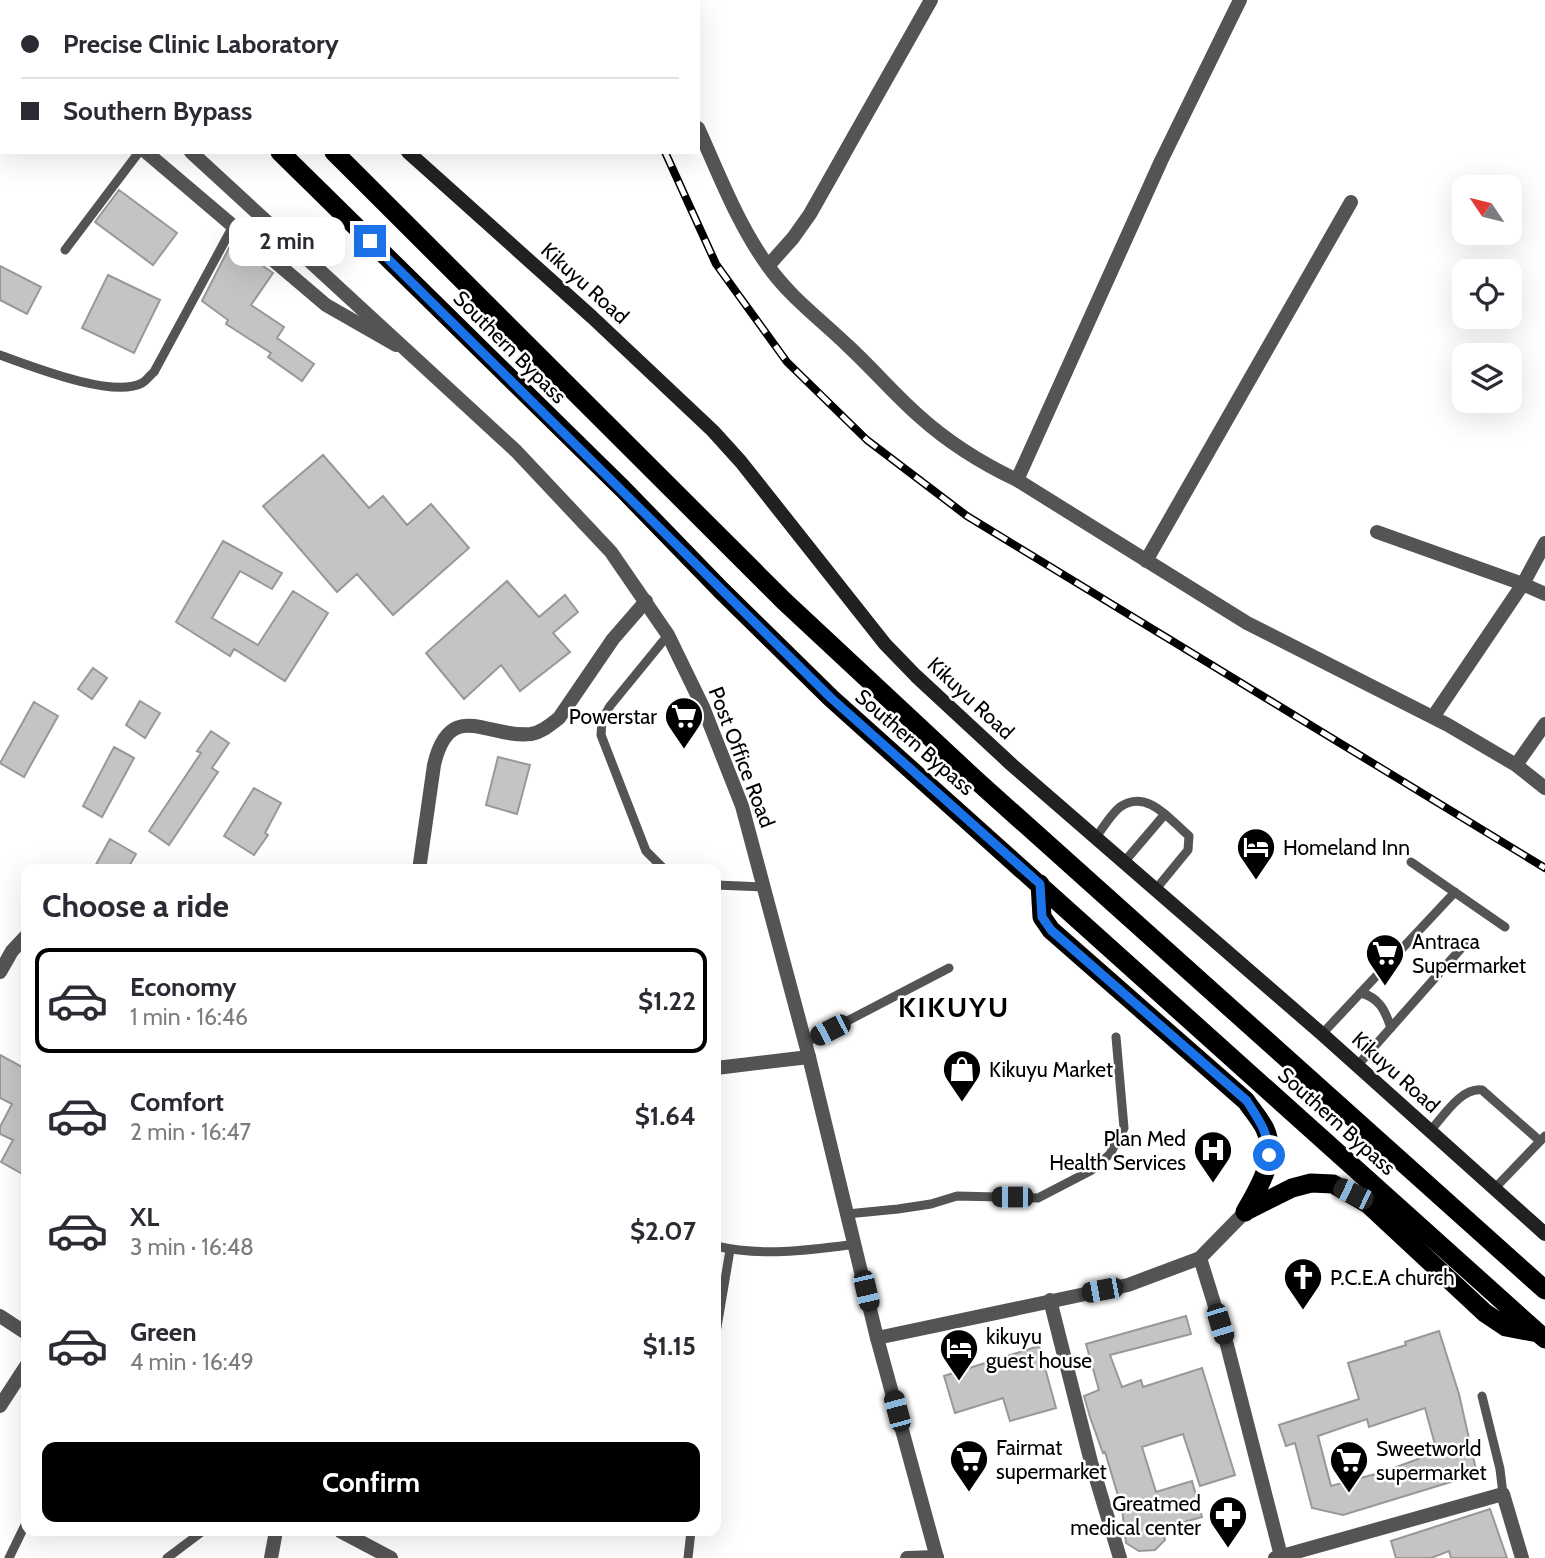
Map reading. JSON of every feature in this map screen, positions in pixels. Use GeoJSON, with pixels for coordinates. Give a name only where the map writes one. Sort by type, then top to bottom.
{"type":"FeatureCollection","features":[{"type":"Feature","properties":{"kind":"highway","name":"Southern Bypass"},"geometry":{"type":"LineString","coordinates":[[281,154],[623,489],[822,689],[1542,1336]]}},
{"type":"Feature","properties":{"kind":"highway","name":"Southern Bypass"},"geometry":{"type":"LineString","coordinates":[[336,154],[784,601],[976,780],[1545,1290]]}},
{"type":"Feature","properties":{"kind":"highway"},"geometry":{"type":"LineString","coordinates":[[1040,884],[1042,917],[1051,930],[1247,1101],[1264,1128],[1269,1142],[1266,1169],[1245,1212]]}},
{"type":"Feature","properties":{"kind":"highway"},"geometry":{"type":"LineString","coordinates":[[1245,1212],[1292,1188],[1311,1183],[1333,1184],[1368,1204],[1485,1313],[1506,1327],[1542,1336]]}},
{"type":"Feature","properties":{"kind":"main road","name":"Kikuyu Road"},"geometry":{"type":"LineString","coordinates":[[410,154],[592,317],[694,413],[741,462],[885,644],[916,676],[1012,765],[1322,1034],[1545,1234]]}},
{"type":"Feature","properties":{"kind":"street"},"geometry":{"type":"LineString","coordinates":[[768,266],[793,238],[816,204],[931,0]]}},
{"type":"Feature","properties":{"kind":"street"},"geometry":{"type":"LineString","coordinates":[[1017,480],[1161,161],[1240,0]]}},
{"type":"Feature","properties":{"kind":"street"},"geometry":{"type":"LineString","coordinates":[[700,132],[747,230],[768,266],[800,302],[919,416],[984,465],[1017,480],[1280,641],[1433,717],[1516,765],[1545,788]]}},
{"type":"Feature","properties":{"kind":"street"},"geometry":{"type":"LineString","coordinates":[[148,154],[326,304],[410,353]]}},
{"type":"Feature","properties":{"kind":"street","name":"Post Office Road"},"geometry":{"type":"LineString","coordinates":[[193,154],[516,451],[611,552],[668,635],[703,707],[737,794],[765,887],[856,1244],[877,1338],[937,1558]]}},
{"type":"Feature","properties":{"kind":"street"},"geometry":{"type":"LineString","coordinates":[[1146,561],[1351,202]]}},
{"type":"Feature","properties":{"kind":"street"},"geometry":{"type":"LineString","coordinates":[[1377,532],[1545,594]]}},
{"type":"Feature","properties":{"kind":"street"},"geometry":{"type":"LineString","coordinates":[[1433,717],[1523,584],[1545,543]]}},
{"type":"Feature","properties":{"kind":"street"},"geometry":{"type":"LineString","coordinates":[[420,864],[434,765],[438,749],[445,738],[457,727],[468,724],[528,734],[547,727],[559,718],[613,639],[646,601]]}},
{"type":"Feature","properties":{"kind":"street"},"geometry":{"type":"LineString","coordinates":[[1516,765],[1545,724]]}},
{"type":"Feature","properties":{"kind":"street"},"geometry":{"type":"LineString","coordinates":[[0,972],[21,941]]}},
{"type":"Feature","properties":{"kind":"street"},"geometry":{"type":"LineString","coordinates":[[721,1067],[807,1050]]}},
{"type":"Feature","properties":{"kind":"street"},"geometry":{"type":"LineString","coordinates":[[877,1338],[1128,1285],[1200,1258],[1245,1212]]}},
{"type":"Feature","properties":{"kind":"street"},"geometry":{"type":"LineString","coordinates":[[1200,1258],[1227,1345],[1278,1557],[1503,1494],[1522,1558]]}},
{"type":"Feature","properties":{"kind":"street"},"geometry":{"type":"LineString","coordinates":[[1050,1300],[1091,1462],[1120,1558]]}},
{"type":"Feature","properties":{"kind":"street"},"geometry":{"type":"LineString","coordinates":[[0,1316],[21,1330]]}},
{"type":"Feature","properties":{"kind":"street"},"geometry":{"type":"LineString","coordinates":[[0,1406],[21,1374]]}},
{"type":"Feature","properties":{"kind":"street"},"geometry":{"type":"LineString","coordinates":[[271,1558],[275,1536]]}},
{"type":"Feature","properties":{"kind":"street"},"geometry":{"type":"LineString","coordinates":[[349,1536],[391,1558]]}},
{"type":"Feature","properties":{"kind":"street"},"geometry":{"type":"LineString","coordinates":[[907,1558],[937,1558]]}},
{"type":"Feature","properties":{"kind":"lane"},"geometry":{"type":"LineString","coordinates":[[65,250],[137,154]]}},
{"type":"Feature","properties":{"kind":"lane"},"geometry":{"type":"LineString","coordinates":[[0,355],[80,381],[116,387],[142,383],[153,372],[233,226]]}},
{"type":"Feature","properties":{"kind":"lane"},"geometry":{"type":"LineString","coordinates":[[659,864],[646,851],[601,735],[601,720],[668,635]]}},
{"type":"Feature","properties":{"kind":"lane"},"geometry":{"type":"LineString","coordinates":[[1096,837],[1120,807],[1133,801],[1140,799],[1165,814],[1189,836],[1190,843],[1188,850],[1156,889]]}},
{"type":"Feature","properties":{"kind":"lane"},"geometry":{"type":"LineString","coordinates":[[1125,862],[1165,814]]}},
{"type":"Feature","properties":{"kind":"lane"},"geometry":{"type":"LineString","coordinates":[[1411,862],[1505,926]]}},
{"type":"Feature","properties":{"kind":"lane"},"geometry":{"type":"LineString","coordinates":[[721,885],[765,887]]}},
{"type":"Feature","properties":{"kind":"lane"},"geometry":{"type":"LineString","coordinates":[[1322,1034],[1455,892]]}},
{"type":"Feature","properties":{"kind":"lane"},"geometry":{"type":"LineString","coordinates":[[1357,1066],[1465,944]]}},
{"type":"Feature","properties":{"kind":"lane"},"geometry":{"type":"LineString","coordinates":[[807,1050],[949,968]]}},
{"type":"Feature","properties":{"kind":"lane"},"geometry":{"type":"LineString","coordinates":[[1360,992],[1372,997],[1382,1006],[1391,1028]]}},
{"type":"Feature","properties":{"kind":"lane"},"geometry":{"type":"LineString","coordinates":[[847,1214],[931,1204],[957,1196],[1038,1198],[1091,1170],[1110,1154],[1124,1128],[1116,1037]]}},
{"type":"Feature","properties":{"kind":"lane"},"geometry":{"type":"LineString","coordinates":[[1430,1131],[1465,1093],[1473,1088],[1482,1090],[1542,1138],[1494,1188]]}},
{"type":"Feature","properties":{"kind":"lane"},"geometry":{"type":"LineString","coordinates":[[721,1247],[797,1252],[856,1244]]}},
{"type":"Feature","properties":{"kind":"lane"},"geometry":{"type":"LineString","coordinates":[[721,1303],[730,1250]]}},
{"type":"Feature","properties":{"kind":"lane"},"geometry":{"type":"LineString","coordinates":[[1482,1396],[1500,1469],[1503,1494]]}},
{"type":"Feature","properties":{"kind":"lane"},"geometry":{"type":"LineString","coordinates":[[9,1558],[21,1533]]}},
{"type":"Feature","properties":{"kind":"lane"},"geometry":{"type":"LineString","coordinates":[[167,1558],[196,1536]]}},
{"type":"Feature","properties":{"kind":"lane"},"geometry":{"type":"LineString","coordinates":[[688,1558],[690,1536]]}},
{"type":"Feature","properties":{"kind":"building"},"geometry":{"type":"Polygon","coordinates":[[[119,190],[177,233],[153,265],[95,222],[119,190]]]}},
{"type":"Feature","properties":{"kind":"building"},"geometry":{"type":"Polygon","coordinates":[[[231,244],[273,273],[251,305],[284,327],[277,338],[314,364],[302,381],[268,357],[271,353],[226,324],[228,320],[202,301],[231,244]]]}},
{"type":"Feature","properties":{"kind":"building"},"geometry":{"type":"Polygon","coordinates":[[[0,266],[41,287],[27,314],[0,300],[0,266]]]}},
{"type":"Feature","properties":{"kind":"building"},"geometry":{"type":"Polygon","coordinates":[[[108,275],[160,300],[134,353],[82,328],[108,275]]]}},
{"type":"Feature","properties":{"kind":"building"},"geometry":{"type":"Polygon","coordinates":[[[323,455],[369,508],[383,496],[407,525],[431,504],[469,548],[393,615],[357,574],[337,592],[263,506],[323,455]]]}},
{"type":"Feature","properties":{"kind":"building"},"geometry":{"type":"Polygon","coordinates":[[[223,541],[282,573],[272,589],[240,571],[212,618],[258,645],[293,591],[328,613],[285,681],[234,649],[230,656],[176,622],[223,541]]]}},
{"type":"Feature","properties":{"kind":"building"},"geometry":{"type":"Polygon","coordinates":[[[507,581],[539,617],[565,595],[578,612],[553,633],[570,652],[520,691],[501,665],[464,699],[426,653],[507,581]]]}},
{"type":"Feature","properties":{"kind":"building"},"geometry":{"type":"Polygon","coordinates":[[[93,668],[107,678],[92,699],[78,689],[93,668]]]}},
{"type":"Feature","properties":{"kind":"building"},"geometry":{"type":"Polygon","coordinates":[[[140,701],[160,713],[145,738],[126,725],[140,701]]]}},
{"type":"Feature","properties":{"kind":"building"},"geometry":{"type":"Polygon","coordinates":[[[34,702],[58,716],[24,777],[0,763],[34,702]]]}},
{"type":"Feature","properties":{"kind":"building"},"geometry":{"type":"Polygon","coordinates":[[[211,731],[229,743],[212,768],[218,772],[169,845],[149,831],[201,753],[197,751],[211,731]]]}},
{"type":"Feature","properties":{"kind":"building"},"geometry":{"type":"Polygon","coordinates":[[[114,747],[134,758],[102,817],[83,806],[114,747]]]}},
{"type":"Feature","properties":{"kind":"building"},"geometry":{"type":"Polygon","coordinates":[[[498,757],[530,765],[517,814],[486,805],[498,757]]]}},
{"type":"Feature","properties":{"kind":"building"},"geometry":{"type":"Polygon","coordinates":[[[254,788],[281,803],[265,833],[268,835],[254,855],[224,836],[254,788]]]}},
{"type":"Feature","properties":{"kind":"building"},"geometry":{"type":"Polygon","coordinates":[[[110,839],[136,854],[130,864],[96,864],[110,839]]]}},
{"type":"Feature","properties":{"kind":"building"},"geometry":{"type":"Polygon","coordinates":[[[0,1055],[21,1066],[21,1173],[1,1162],[13,1140],[0,1134],[0,1127],[12,1104],[0,1098],[0,1055]]]}},
{"type":"Feature","properties":{"kind":"building"},"geometry":{"type":"Polygon","coordinates":[[[1186,1316],[1191,1334],[1110,1355],[1122,1387],[1141,1380],[1143,1387],[1202,1368],[1235,1475],[1200,1486],[1183,1434],[1142,1447],[1156,1492],[1192,1481],[1202,1517],[1163,1528],[1165,1540],[1155,1550],[1139,1551],[1126,1543],[1122,1509],[1084,1396],[1099,1390],[1086,1344],[1186,1316]]]}},
{"type":"Feature","properties":{"kind":"building"},"geometry":{"type":"Polygon","coordinates":[[[1439,1331],[1459,1394],[1477,1474],[1343,1515],[1312,1508],[1295,1443],[1286,1446],[1279,1425],[1359,1399],[1348,1363],[1406,1345],[1405,1342],[1439,1331]],[[1425,1408],[1369,1427],[1367,1419],[1318,1436],[1331,1486],[1383,1472],[1437,1452],[1425,1408]]]}},
{"type":"Feature","properties":{"kind":"building"},"geometry":{"type":"Polygon","coordinates":[[[1039,1346],[1056,1408],[1010,1421],[1003,1398],[955,1413],[944,1376],[1039,1346]]]}},
{"type":"Feature","properties":{"kind":"building"},"geometry":{"type":"Polygon","coordinates":[[[1490,1509],[1507,1558],[1451,1558],[1449,1551],[1431,1558],[1396,1558],[1391,1541],[1490,1509]]]}},
{"type":"Feature","properties":{"kind":"railway"},"geometry":{"type":"LineString","coordinates":[[666,154],[716,264],[787,362],[867,440],[967,516],[1545,868]]}},
{"type":"Feature","properties":{"kind":"place","name":"Powerstar"},"geometry":{"type":"Point","coordinates":[684,750]}},
{"type":"Feature","properties":{"kind":"place","name":"Homeland Inn"},"geometry":{"type":"Point","coordinates":[1256,881]}},
{"type":"Feature","properties":{"kind":"place","name":"Antraca Supermarket"},"geometry":{"type":"Point","coordinates":[1385,987]}},
{"type":"Feature","properties":{"kind":"place","name":"Kikuyu Market"},"geometry":{"type":"Point","coordinates":[962,1103]}},
{"type":"Feature","properties":{"kind":"place","name":"Plan Med Health Services"},"geometry":{"type":"Point","coordinates":[1213,1184]}},
{"type":"Feature","properties":{"kind":"place","name":"P.C.E.A church"},"geometry":{"type":"Point","coordinates":[1303,1311]}},
{"type":"Feature","properties":{"kind":"place","name":"kikuyu guest house"},"geometry":{"type":"Point","coordinates":[959,1382]}},
{"type":"Feature","properties":{"kind":"place","name":"Fairmat supermarket"},"geometry":{"type":"Point","coordinates":[969,1493]}},
{"type":"Feature","properties":{"kind":"place","name":"Sweetworld supermarket"},"geometry":{"type":"Point","coordinates":[1349,1494]}},
{"type":"Feature","properties":{"kind":"place","name":"Greatmed medical center"},"geometry":{"type":"Point","coordinates":[1228,1549]}},
{"type":"Feature","properties":{"kind":"district","name":"KIKUYU"},"geometry":{"type":"Point","coordinates":[954,1007]}},
{"type":"Feature","properties":{"kind":"route"},"geometry":{"type":"LineString","coordinates":[[370,241],[831,698],[1040,884],[1042,917],[1051,930],[1247,1101],[1264,1128],[1269,1142],[1269,1155]]}}]}
